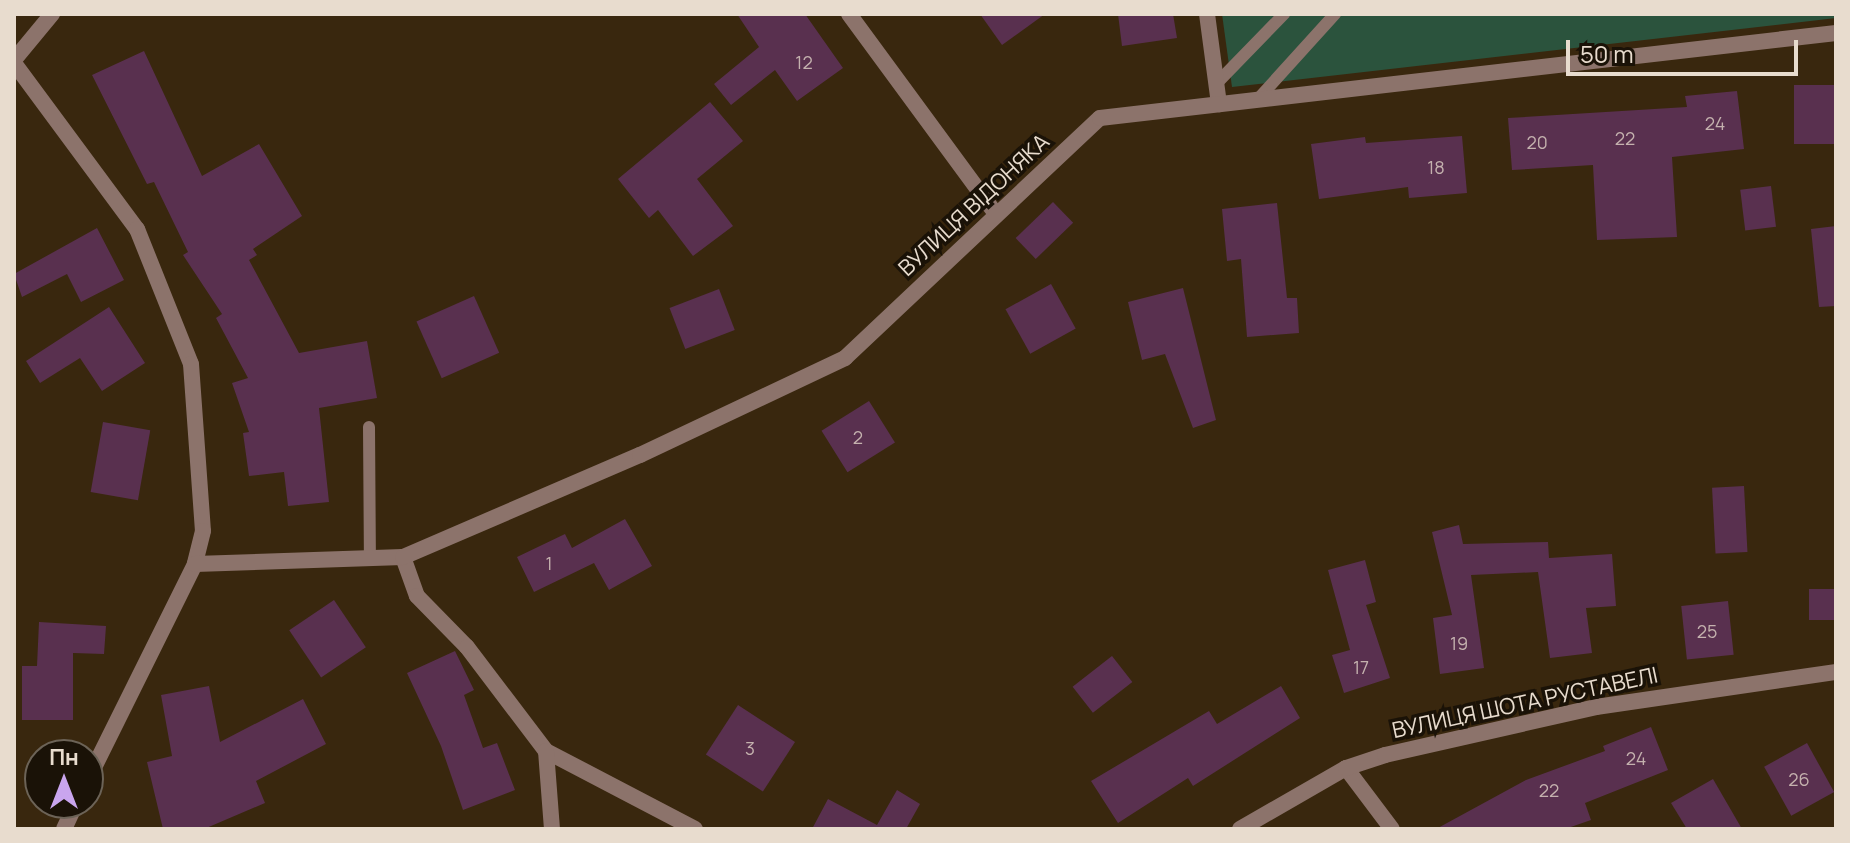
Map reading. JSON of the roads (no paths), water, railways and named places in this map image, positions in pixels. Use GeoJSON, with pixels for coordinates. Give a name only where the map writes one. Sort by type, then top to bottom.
{"type":"FeatureCollection","features":[{"type":"Feature","properties":{"kind":"street"},"geometry":{"type":"LineString","coordinates":[[52,14],[14,62],[137,229],[191,364],[203,531],[195,564],[104,748]]}},
{"type":"Feature","properties":{"kind":"street"},"geometry":{"type":"LineString","coordinates":[[849,14],[996,214]]}},
{"type":"Feature","properties":{"kind":"street"},"geometry":{"type":"LineString","coordinates":[[1207,14],[1219,104]]}},
{"type":"Feature","properties":{"kind":"street","name":"ВУЛИЦЯ ВІДОНЯКА"},"geometry":{"type":"LineString","coordinates":[[195,564],[403,557],[640,455],[845,358],[1100,118],[1836,33]]}},
{"type":"Feature","properties":{"kind":"street"},"geometry":{"type":"LineString","coordinates":[[403,557],[417,596],[467,647],[546,751],[695,829]]}},
{"type":"Feature","properties":{"kind":"street","name":"ВУЛИЦЯ ШОТА РУСТАВЕЛІ"},"geometry":{"type":"LineString","coordinates":[[1240,829],[1346,768],[1596,707],[1836,672]]}},
{"type":"Feature","properties":{"kind":"street"},"geometry":{"type":"LineString","coordinates":[[546,751],[552,829]]}},
{"type":"Feature","properties":{"kind":"street"},"geometry":{"type":"LineString","coordinates":[[1346,768],[1392,829]]}},
{"type":"Feature","properties":{"kind":"lane"},"geometry":{"type":"LineString","coordinates":[[1217,83],[1284,14]]}},
{"type":"Feature","properties":{"kind":"lane"},"geometry":{"type":"LineString","coordinates":[[1258,99],[1335,14]]}},
{"type":"Feature","properties":{"kind":"lane"},"geometry":{"type":"LineString","coordinates":[[369,427],[370,558]]}}]}
